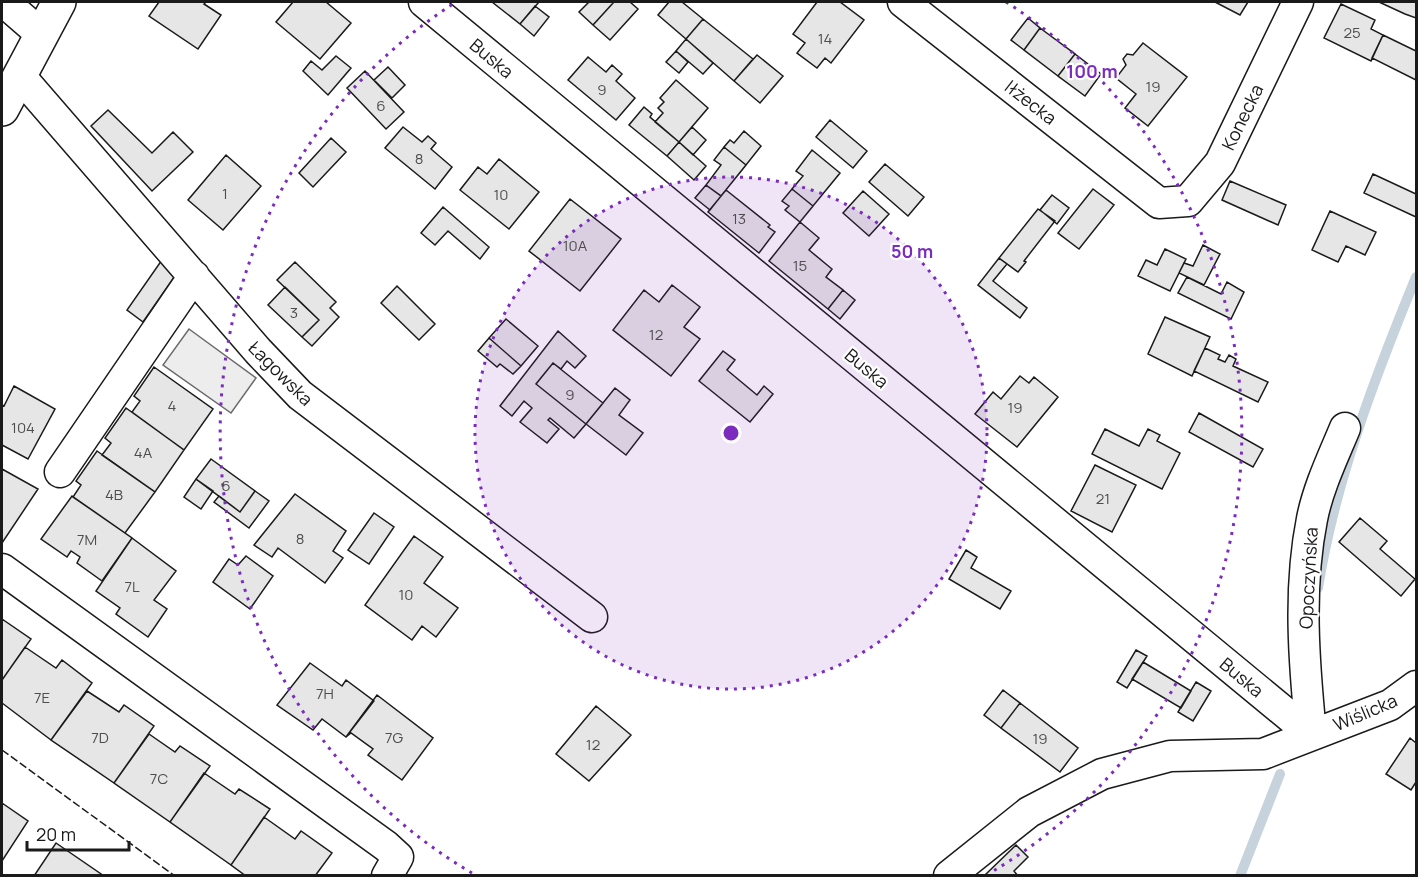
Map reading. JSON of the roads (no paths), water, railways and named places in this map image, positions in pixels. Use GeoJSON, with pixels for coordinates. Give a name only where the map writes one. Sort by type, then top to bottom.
{"type":"FeatureCollection","features":[{"type":"Feature","properties":{"kind":"street"},"geometry":{"type":"LineString","coordinates":[[4,2],[41,34]]}},
{"type":"Feature","properties":{"kind":"street"},"geometry":{"type":"LineString","coordinates":[[2,109],[59,2]]}},
{"type":"Feature","properties":{"kind":"street","name":"Buska"},"geometry":{"type":"LineString","coordinates":[[424,2],[1311,734]]}},
{"type":"Feature","properties":{"kind":"street","name":"Iłżecka"},"geometry":{"type":"LineString","coordinates":[[903,2],[1159,203]]}},
{"type":"Feature","properties":{"kind":"street","name":"Konecka"},"geometry":{"type":"LineString","coordinates":[[1159,203],[1188,201],[1220,163],[1298,2]]}},
{"type":"Feature","properties":{"kind":"street","name":"Łagowska"},"geometry":{"type":"LineString","coordinates":[[20,76],[300,395],[592,617]]}},
{"type":"Feature","properties":{"kind":"street"},"geometry":{"type":"LineString","coordinates":[[60,472],[194,276]]}},
{"type":"Feature","properties":{"kind":"street","name":"Opoczyńska"},"geometry":{"type":"LineString","coordinates":[[1311,734],[1305,666],[1305,564],[1312,517],[1345,428]]}},
{"type":"Feature","properties":{"kind":"street"},"geometry":{"type":"LineString","coordinates":[[2,569],[386,846],[398,857],[387,876]]}},
{"type":"Feature","properties":{"kind":"street","name":"Wiślicka"},"geometry":{"type":"LineString","coordinates":[[949,876],[1029,812],[1102,774],[1170,756],[1263,754],[1390,705],[1416,686]]}},
{"type":"Feature","properties":{"kind":"waterway"},"geometry":{"type":"LineString","coordinates":[[1318,588],[1335,508],[1358,430],[1416,277]]}},
{"type":"Feature","properties":{"kind":"waterway"},"geometry":{"type":"LineString","coordinates":[[1240,876],[1280,774]]}}]}
